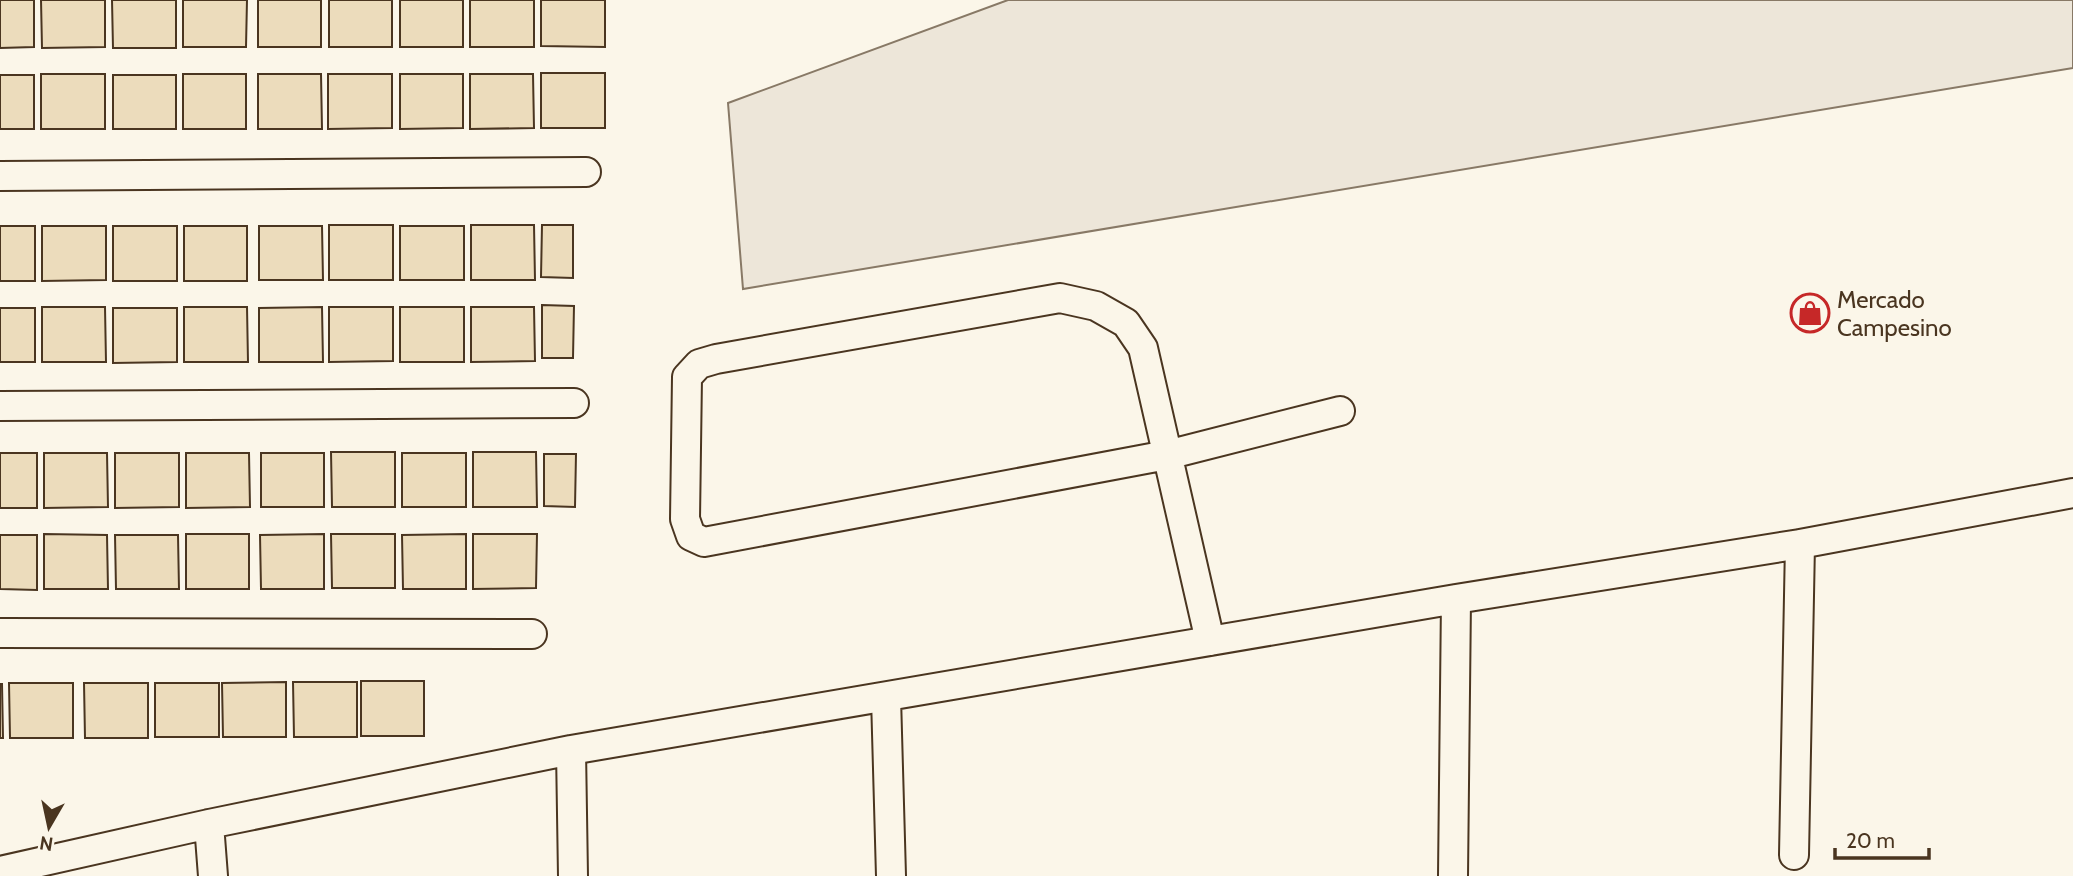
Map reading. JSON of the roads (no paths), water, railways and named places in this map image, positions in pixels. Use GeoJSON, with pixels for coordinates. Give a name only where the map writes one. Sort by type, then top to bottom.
{"type":"FeatureCollection","features":[{"type":"Feature","properties":{"kind":"street"},"geometry":{"type":"LineString","coordinates":[[0,176],[586,172]]}},
{"type":"Feature","properties":{"kind":"street"},"geometry":{"type":"LineString","coordinates":[[1210,641],[1167,455],[1143,348],[1126,323],[1096,306],[1060,298],[716,359],[699,364],[687,377],[685,519],[691,536],[704,542],[1167,455],[1340,411]]}},
{"type":"Feature","properties":{"kind":"street"},"geometry":{"type":"LineString","coordinates":[[0,405],[574,403]]}},
{"type":"Feature","properties":{"kind":"street"},"geometry":{"type":"LineString","coordinates":[[0,871],[209,824],[571,750],[1456,599],[1800,544],[2073,493]]}},
{"type":"Feature","properties":{"kind":"street"},"geometry":{"type":"LineString","coordinates":[[1794,855],[1800,544]]}},
{"type":"Feature","properties":{"kind":"street"},"geometry":{"type":"LineString","coordinates":[[1453,876],[1456,599]]}},
{"type":"Feature","properties":{"kind":"street"},"geometry":{"type":"LineString","coordinates":[[0,633],[532,634]]}},
{"type":"Feature","properties":{"kind":"street"},"geometry":{"type":"LineString","coordinates":[[886,696],[891,876]]}},
{"type":"Feature","properties":{"kind":"street"},"geometry":{"type":"LineString","coordinates":[[571,750],[573,876]]}},
{"type":"Feature","properties":{"kind":"street"},"geometry":{"type":"LineString","coordinates":[[209,824],[212,876]]}},
{"type":"Feature","properties":{"kind":"place","name":"Mercado Campesino"},"geometry":{"type":"Point","coordinates":[1810,313]}}]}
